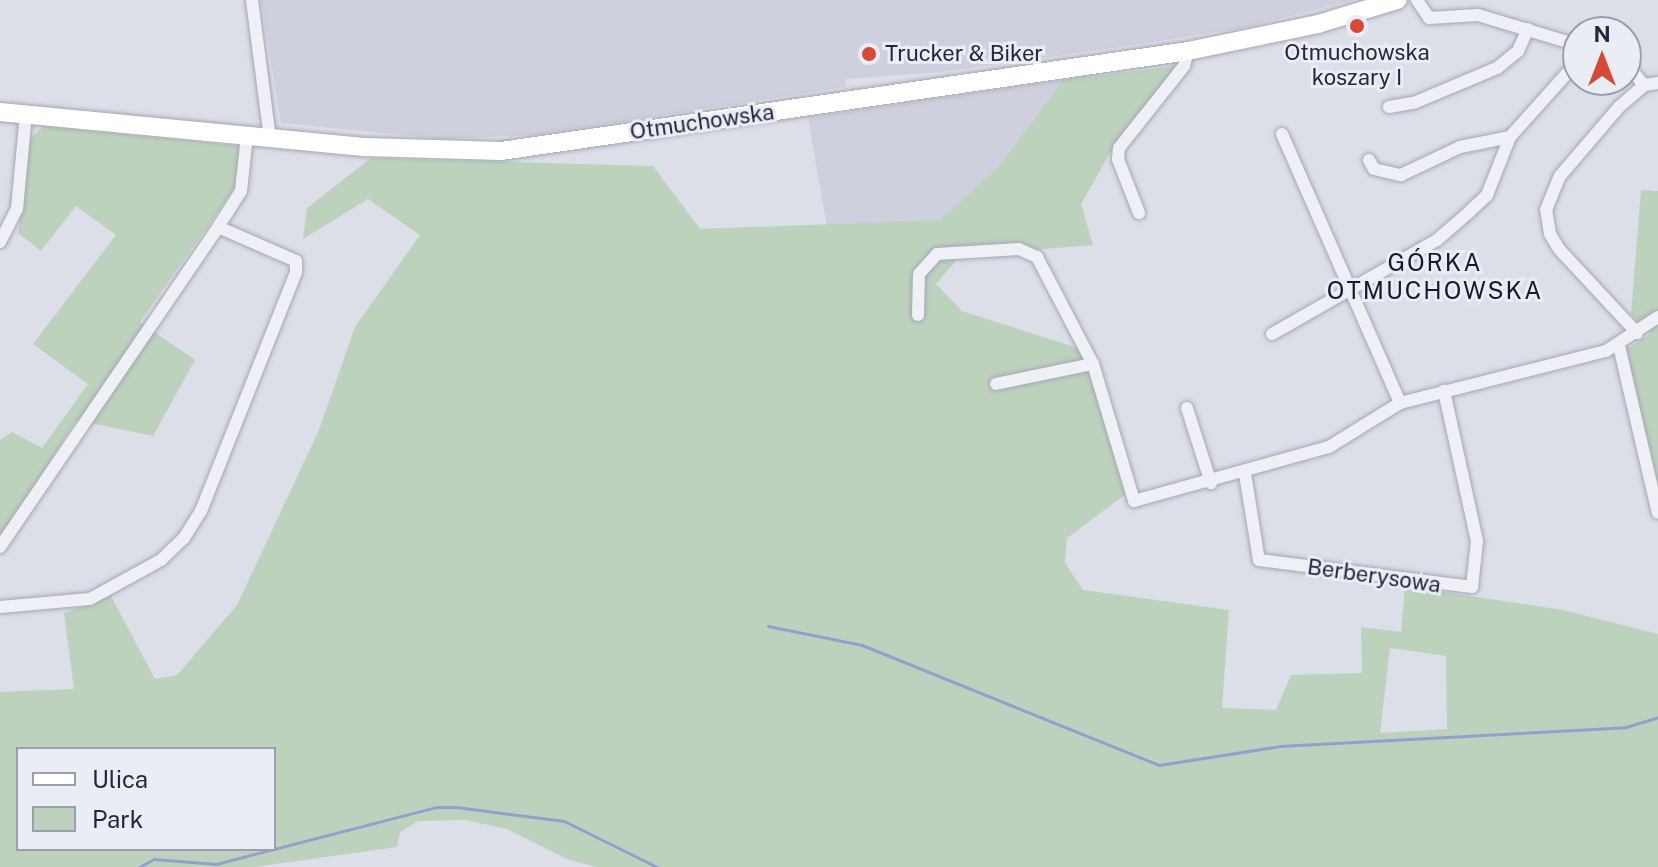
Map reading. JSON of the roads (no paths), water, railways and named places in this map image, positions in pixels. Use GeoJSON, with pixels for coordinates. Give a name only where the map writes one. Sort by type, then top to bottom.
{"type":"FeatureCollection","features":[{"type":"Feature","properties":{"kind":"main road","name":"Otmuchowska"},"geometry":{"type":"LineString","coordinates":[[0,112],[428,152],[501,151],[1188,51],[1305,27],[1397,0]]}},
{"type":"Feature","properties":{"kind":"street"},"geometry":{"type":"LineString","coordinates":[[252,0],[270,138]]}},
{"type":"Feature","properties":{"kind":"street"},"geometry":{"type":"LineString","coordinates":[[1417,0],[1429,18],[1478,15],[1562,40]]}},
{"type":"Feature","properties":{"kind":"street"},"geometry":{"type":"LineString","coordinates":[[1389,107],[1416,102],[1497,68],[1518,51],[1528,29]]}},
{"type":"Feature","properties":{"kind":"street"},"geometry":{"type":"LineString","coordinates":[[1139,213],[1118,159],[1119,148],[1184,66],[1188,51]]}},
{"type":"Feature","properties":{"kind":"street"},"geometry":{"type":"LineString","coordinates":[[1272,334],[1437,240],[1487,195],[1510,137],[1562,79]]}},
{"type":"Feature","properties":{"kind":"street"},"geometry":{"type":"LineString","coordinates":[[1637,333],[1559,249],[1550,234],[1546,210],[1560,176],[1619,107],[1644,85],[1658,83]]}},
{"type":"Feature","properties":{"kind":"street"},"geometry":{"type":"LineString","coordinates":[[0,242],[17,209],[26,114]]}},
{"type":"Feature","properties":{"kind":"street"},"geometry":{"type":"LineString","coordinates":[[1282,134],[1354,290],[1400,403]]}},
{"type":"Feature","properties":{"kind":"street"},"geometry":{"type":"LineString","coordinates":[[0,547],[241,191],[247,136]]}},
{"type":"Feature","properties":{"kind":"street"},"geometry":{"type":"LineString","coordinates":[[1369,160],[1374,169],[1401,175],[1460,147],[1510,137]]}},
{"type":"Feature","properties":{"kind":"street"},"geometry":{"type":"LineString","coordinates":[[0,607],[90,599],[161,560],[184,538],[201,511],[287,300],[296,261],[218,227]]}},
{"type":"Feature","properties":{"kind":"street"},"geometry":{"type":"LineString","coordinates":[[918,315],[919,274],[925,261],[937,254],[1019,249],[1037,257],[1048,268],[1093,364],[1134,501],[1245,474],[1329,447],[1400,403],[1619,346],[1658,317]]}},
{"type":"Feature","properties":{"kind":"street"},"geometry":{"type":"LineString","coordinates":[[1619,346],[1658,513]]}},
{"type":"Feature","properties":{"kind":"street"},"geometry":{"type":"LineString","coordinates":[[996,384],[1093,364]]}},
{"type":"Feature","properties":{"kind":"street","name":"Berberysowa"},"geometry":{"type":"LineString","coordinates":[[1245,474],[1259,560],[1472,587],[1477,541],[1444,391]]}},
{"type":"Feature","properties":{"kind":"street"},"geometry":{"type":"LineString","coordinates":[[1187,408],[1211,483]]}},
{"type":"Feature","properties":{"kind":"waterway"},"geometry":{"type":"LineString","coordinates":[[768,626],[862,645],[1159,765],[1280,746],[1626,727],[1658,717]]}},
{"type":"Feature","properties":{"kind":"waterway"},"geometry":{"type":"LineString","coordinates":[[276,849],[437,807],[456,807],[564,821],[657,867]]}},
{"type":"Feature","properties":{"kind":"waterway"},"geometry":{"type":"LineString","coordinates":[[139,867],[154,859],[216,864],[266,851]]}},
{"type":"Feature","properties":{"kind":"place","name":"Otmuchowska koszary I"},"geometry":{"type":"Point","coordinates":[1357,26]}},
{"type":"Feature","properties":{"kind":"place","name":"Trucker & Biker"},"geometry":{"type":"Point","coordinates":[869,54]}},
{"type":"Feature","properties":{"kind":"district","name":"GÓRKA OTMUCHOWSKA"},"geometry":{"type":"Point","coordinates":[1435,277]}}]}
